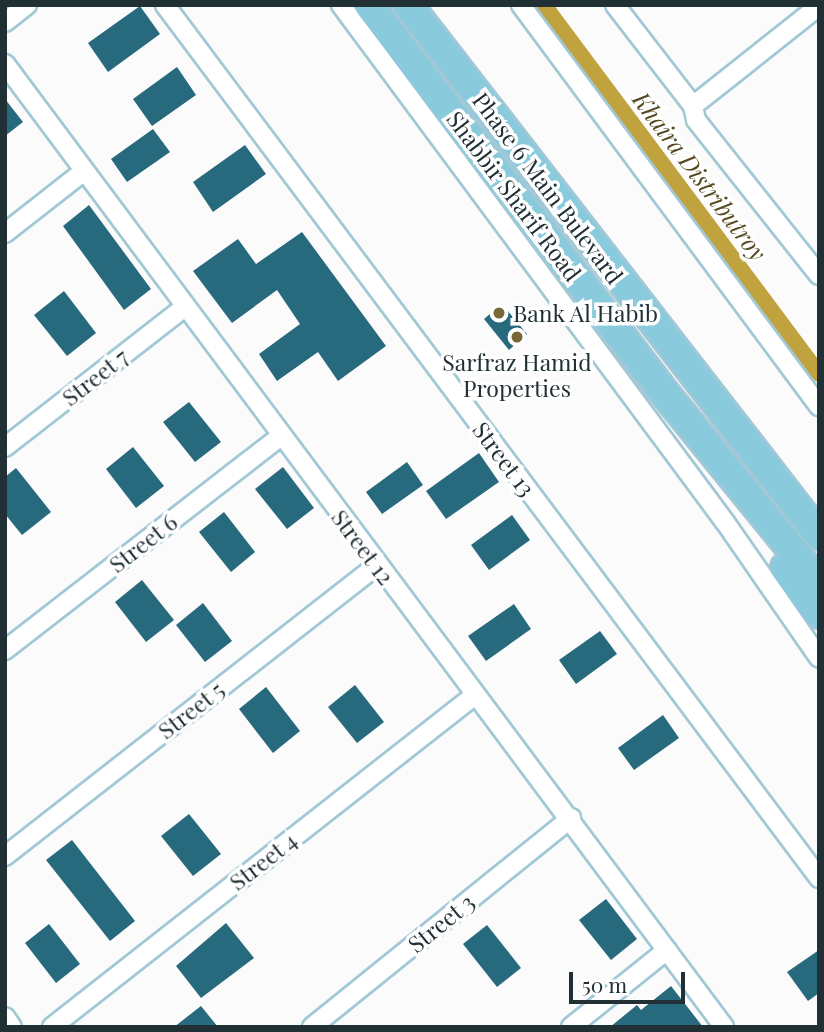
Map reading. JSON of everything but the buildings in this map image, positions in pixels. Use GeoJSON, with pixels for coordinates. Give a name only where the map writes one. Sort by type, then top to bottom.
{"type":"FeatureCollection","features":[{"type":"Feature","properties":{"kind":"main road","name":"Shabbir Sharif Road"},"geometry":{"type":"LineString","coordinates":[[369,5],[659,386],[819,583]]}},
{"type":"Feature","properties":{"kind":"main road","name":"Phase 6 Main Bulevard"},"geometry":{"type":"LineString","coordinates":[[408,5],[819,535]]}},
{"type":"Feature","properties":{"kind":"main road"},"geometry":{"type":"LineString","coordinates":[[659,386],[713,474],[819,614]]}},
{"type":"Feature","properties":{"kind":"street"},"geometry":{"type":"LineString","coordinates":[[5,22],[27,5]]}},
{"type":"Feature","properties":{"kind":"street","name":"Street 13"},"geometry":{"type":"LineString","coordinates":[[165,5],[819,878]]}},
{"type":"Feature","properties":{"kind":"street"},"geometry":{"type":"LineString","coordinates":[[341,5],[725,522],[819,658]]}},
{"type":"Feature","properties":{"kind":"street"},"geometry":{"type":"LineString","coordinates":[[521,5],[819,406]]}},
{"type":"Feature","properties":{"kind":"street"},"geometry":{"type":"LineString","coordinates":[[615,5],[693,106],[696,120],[819,275]]}},
{"type":"Feature","properties":{"kind":"street"},"geometry":{"type":"LineString","coordinates":[[693,106],[819,5]]}},
{"type":"Feature","properties":{"kind":"street","name":"Street 12"},"geometry":{"type":"LineString","coordinates":[[5,64],[377,565],[571,818],[724,1027]]}},
{"type":"Feature","properties":{"kind":"street"},"geometry":{"type":"LineString","coordinates":[[5,233],[84,171]]}},
{"type":"Feature","properties":{"kind":"street","name":"Street 7"},"geometry":{"type":"LineString","coordinates":[[5,447],[185,307]]}},
{"type":"Feature","properties":{"kind":"street","name":"Street 6"},"geometry":{"type":"LineString","coordinates":[[5,650],[281,436]]}},
{"type":"Feature","properties":{"kind":"street","name":"Street 5"},"geometry":{"type":"LineString","coordinates":[[5,856],[377,565]]}},
{"type":"Feature","properties":{"kind":"street","name":"Street 4"},"geometry":{"type":"LineString","coordinates":[[52,1027],[475,695]]}},
{"type":"Feature","properties":{"kind":"street","name":"Street 3"},"geometry":{"type":"LineString","coordinates":[[312,1027],[571,818]]}},
{"type":"Feature","properties":{"kind":"street"},"geometry":{"type":"LineString","coordinates":[[571,1027],[667,950]]}},
{"type":"Feature","properties":{"kind":"street"},"geometry":{"type":"LineString","coordinates":[[5,1017],[12,1027]]}},
{"type":"Feature","properties":{"kind":"waterway","name":"Khaira Distributroy"},"geometry":{"type":"LineString","coordinates":[[544,5],[819,374]]}},
{"type":"Feature","properties":{"kind":"place","name":"Bank Al Habib"},"geometry":{"type":"Point","coordinates":[499,313]}},
{"type":"Feature","properties":{"kind":"place","name":"Sarfraz Hamid Properties"},"geometry":{"type":"Point","coordinates":[517,337]}}]}
